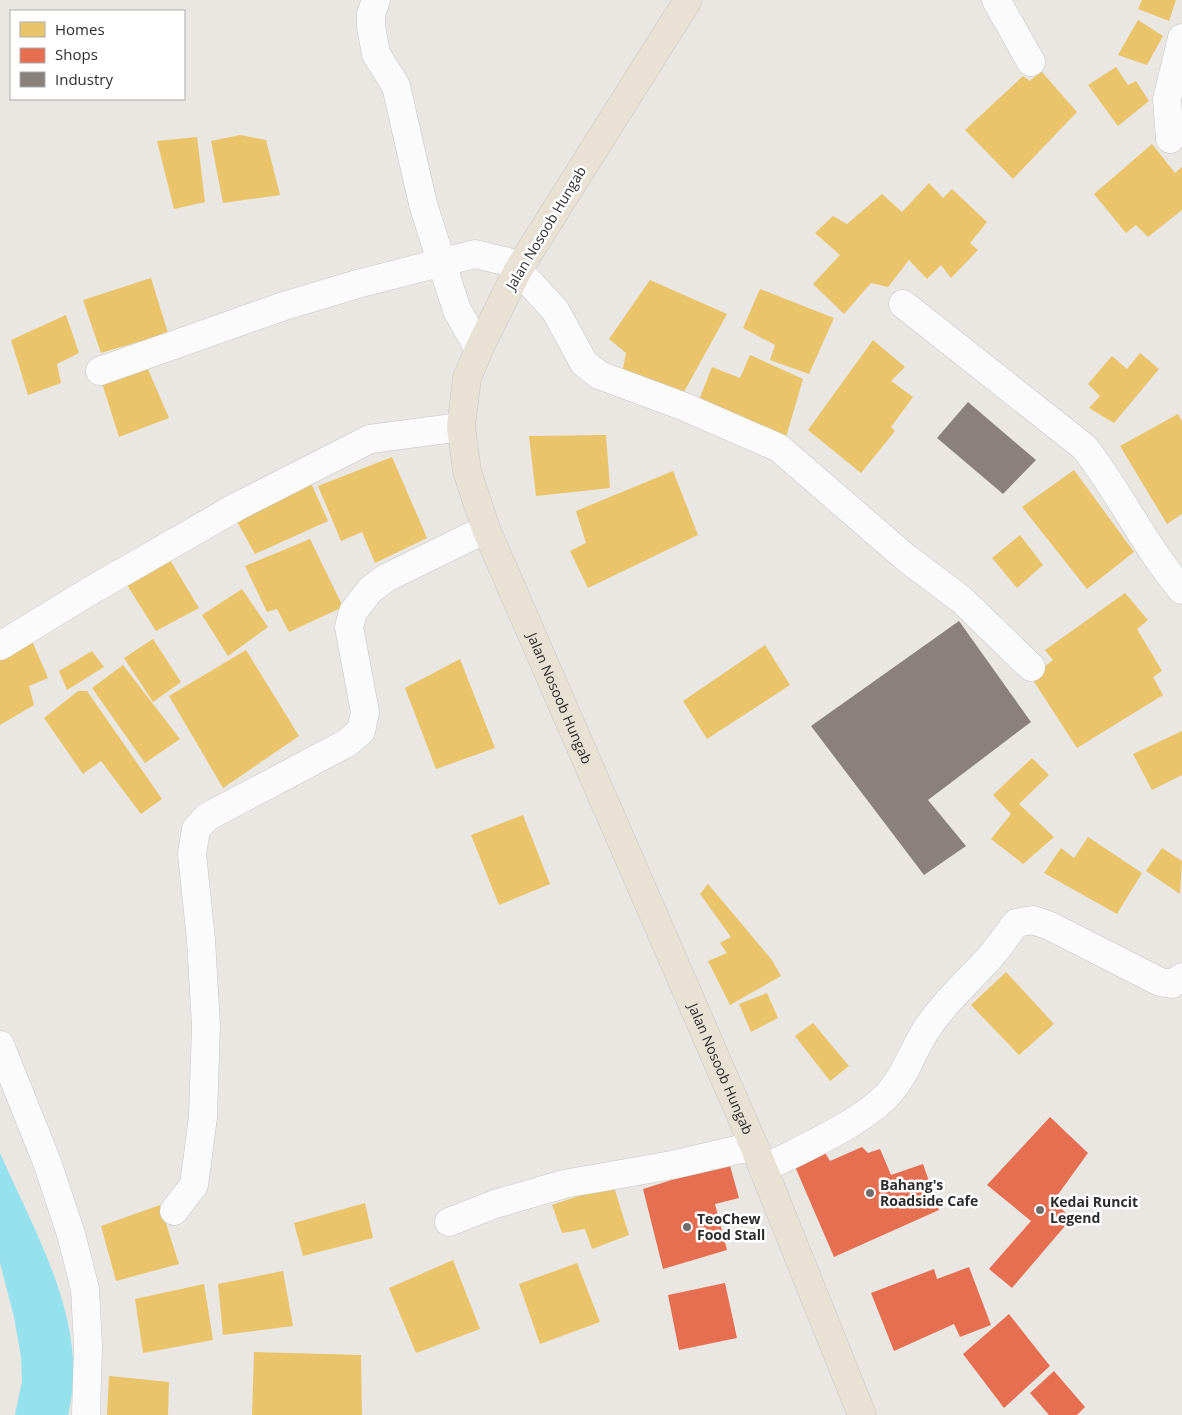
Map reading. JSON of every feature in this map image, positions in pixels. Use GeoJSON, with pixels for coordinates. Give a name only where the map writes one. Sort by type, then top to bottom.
{"type":"FeatureCollection","features":[{"type":"Feature","properties":{"kind":"main road","name":"Jalan Nosoob Hungab"},"geometry":{"type":"LineString","coordinates":[[688,0],[518,270],[478,349],[467,378],[461,427],[467,471],[486,529],[759,1157],[862,1415]]}},
{"type":"Feature","properties":{"kind":"street"},"geometry":{"type":"LineString","coordinates":[[376,0],[371,14],[376,54],[396,86],[423,204],[457,310],[478,349]]}},
{"type":"Feature","properties":{"kind":"street"},"geometry":{"type":"LineString","coordinates":[[996,0],[1031,62]]}},
{"type":"Feature","properties":{"kind":"street"},"geometry":{"type":"LineString","coordinates":[[1170,139],[1167,99],[1182,38]]}},
{"type":"Feature","properties":{"kind":"street"},"geometry":{"type":"LineString","coordinates":[[100,370],[284,306],[361,283],[442,264],[475,254],[508,262],[518,270],[555,310],[584,363],[599,376],[685,408],[780,448],[905,558],[962,600],[1031,667]]}},
{"type":"Feature","properties":{"kind":"street"},"geometry":{"type":"LineString","coordinates":[[903,304],[1084,447],[1104,473],[1165,570],[1182,590]]}},
{"type":"Feature","properties":{"kind":"street"},"geometry":{"type":"LineString","coordinates":[[0,646],[222,515],[370,439],[461,427]]}},
{"type":"Feature","properties":{"kind":"street"},"geometry":{"type":"LineString","coordinates":[[174,1211],[194,1184],[203,1117],[206,1026],[201,940],[192,854],[196,829],[207,817],[347,743],[360,731],[365,712],[349,627],[353,612],[370,590],[386,578],[486,529]]}},
{"type":"Feature","properties":{"kind":"street"},"geometry":{"type":"LineString","coordinates":[[449,1222],[495,1204],[564,1184],[672,1165],[759,1157],[854,1119],[889,1093],[904,1073],[931,1023],[952,996],[990,956],[1016,923],[1033,920],[1050,926],[1160,982],[1172,984],[1182,977]]}},
{"type":"Feature","properties":{"kind":"street"},"geometry":{"type":"LineString","coordinates":[[0,1048],[47,1162],[71,1234],[86,1289],[88,1345],[86,1415]]}},
{"type":"Feature","properties":{"kind":"water"},"geometry":{"type":"Polygon","coordinates":[[[0,1153],[43,1248],[56,1280],[66,1313],[72,1347],[73,1381],[68,1415],[15,1415],[22,1381],[21,1357],[14,1317],[0,1263],[0,1153]]]}},
{"type":"Feature","properties":{"kind":"building: Homes"},"geometry":{"type":"Polygon","coordinates":[[[1142,0],[1176,0],[1169,21],[1138,9],[1142,0]]]}},
{"type":"Feature","properties":{"kind":"building: Homes"},"geometry":{"type":"Polygon","coordinates":[[[1138,20],[1163,36],[1147,65],[1118,55],[1138,20]]]}},
{"type":"Feature","properties":{"kind":"building: Homes"},"geometry":{"type":"Polygon","coordinates":[[[1116,67],[1128,85],[1136,81],[1149,101],[1118,126],[1088,85],[1116,67]]]}},
{"type":"Feature","properties":{"kind":"building: Homes"},"geometry":{"type":"Polygon","coordinates":[[[1041,71],[1077,112],[1013,179],[965,130],[1023,76],[1030,81],[1041,71]]]}},
{"type":"Feature","properties":{"kind":"building: Homes"},"geometry":{"type":"Polygon","coordinates":[[[240,135],[266,140],[280,195],[223,203],[211,141],[240,135]]]}},
{"type":"Feature","properties":{"kind":"building: Homes"},"geometry":{"type":"Polygon","coordinates":[[[197,137],[205,202],[174,209],[157,141],[197,137]]]}},
{"type":"Feature","properties":{"kind":"building: Homes"},"geometry":{"type":"Polygon","coordinates":[[[1152,144],[1175,173],[1182,167],[1182,210],[1148,237],[1136,225],[1126,233],[1094,194],[1152,144]]]}},
{"type":"Feature","properties":{"kind":"building: Homes"},"geometry":{"type":"Polygon","coordinates":[[[929,183],[943,198],[952,189],[987,222],[970,243],[978,250],[951,278],[941,265],[927,279],[909,260],[888,287],[871,283],[844,314],[813,284],[840,255],[815,233],[833,216],[847,224],[882,194],[902,212],[929,183]]]}},
{"type":"Feature","properties":{"kind":"building: Homes"},"geometry":{"type":"Polygon","coordinates":[[[151,278],[168,333],[101,353],[83,300],[151,278]]]}},
{"type":"Feature","properties":{"kind":"building: Homes"},"geometry":{"type":"Polygon","coordinates":[[[650,280],[727,314],[680,399],[622,373],[626,353],[609,339],[650,280]]]}},
{"type":"Feature","properties":{"kind":"building: Homes"},"geometry":{"type":"Polygon","coordinates":[[[760,289],[834,318],[809,374],[770,360],[775,345],[743,328],[760,289]]]}},
{"type":"Feature","properties":{"kind":"building: Homes"},"geometry":{"type":"Polygon","coordinates":[[[66,315],[79,353],[57,364],[61,383],[28,395],[11,340],[66,315]]]}},
{"type":"Feature","properties":{"kind":"building: Homes"},"geometry":{"type":"Polygon","coordinates":[[[873,340],[905,367],[891,381],[913,397],[891,427],[895,431],[861,473],[808,430],[873,340]]]}},
{"type":"Feature","properties":{"kind":"building: Homes"},"geometry":{"type":"Polygon","coordinates":[[[1140,353],[1159,369],[1114,423],[1089,408],[1100,396],[1088,384],[1112,356],[1127,369],[1140,353]]]}},
{"type":"Feature","properties":{"kind":"building: Homes"},"geometry":{"type":"Polygon","coordinates":[[[750,355],[803,379],[786,437],[697,405],[712,367],[740,378],[750,355]]]}},
{"type":"Feature","properties":{"kind":"building: Homes"},"geometry":{"type":"Polygon","coordinates":[[[147,367],[169,418],[119,437],[102,383],[147,367]]]}},
{"type":"Feature","properties":{"kind":"building: Homes"},"geometry":{"type":"Polygon","coordinates":[[[1178,414],[1182,421],[1182,514],[1167,524],[1120,446],[1178,414]]]}},
{"type":"Feature","properties":{"kind":"building: Homes"},"geometry":{"type":"Polygon","coordinates":[[[606,435],[610,488],[536,496],[529,436],[606,435]]]}},
{"type":"Feature","properties":{"kind":"building: Homes"},"geometry":{"type":"Polygon","coordinates":[[[392,457],[427,538],[375,563],[362,532],[341,541],[318,486],[392,457]]]}},
{"type":"Feature","properties":{"kind":"building: Homes"},"geometry":{"type":"Polygon","coordinates":[[[1074,470],[1134,552],[1087,589],[1022,507],[1074,470]]]}},
{"type":"Feature","properties":{"kind":"building: Homes"},"geometry":{"type":"Polygon","coordinates":[[[673,471],[698,535],[588,588],[570,551],[586,543],[576,511],[673,471]]]}},
{"type":"Feature","properties":{"kind":"building: Homes"},"geometry":{"type":"Polygon","coordinates":[[[311,483],[328,521],[255,554],[235,518],[311,483]]]}},
{"type":"Feature","properties":{"kind":"building: Homes"},"geometry":{"type":"Polygon","coordinates":[[[1020,535],[1043,565],[1017,588],[992,558],[1020,535]]]}},
{"type":"Feature","properties":{"kind":"building: Homes"},"geometry":{"type":"Polygon","coordinates":[[[310,539],[343,607],[289,632],[277,609],[267,612],[245,566],[310,539]]]}},
{"type":"Feature","properties":{"kind":"building: Homes"},"geometry":{"type":"Polygon","coordinates":[[[170,560],[199,608],[156,631],[127,585],[170,560]]]}},
{"type":"Feature","properties":{"kind":"building: Homes"},"geometry":{"type":"Polygon","coordinates":[[[242,589],[268,627],[228,656],[202,615],[242,589]]]}},
{"type":"Feature","properties":{"kind":"building: Homes"},"geometry":{"type":"Polygon","coordinates":[[[1125,593],[1148,620],[1137,629],[1162,671],[1153,677],[1163,695],[1077,748],[1031,677],[1053,660],[1045,650],[1125,593]]]}},
{"type":"Feature","properties":{"kind":"building: Homes"},"geometry":{"type":"Polygon","coordinates":[[[153,639],[181,682],[153,702],[124,658],[153,639]]]}},
{"type":"Feature","properties":{"kind":"building: Homes"},"geometry":{"type":"Polygon","coordinates":[[[32,641],[48,678],[29,686],[34,705],[0,725],[0,660],[32,641]]]}},
{"type":"Feature","properties":{"kind":"building: Homes"},"geometry":{"type":"Polygon","coordinates":[[[765,645],[790,685],[707,739],[683,701],[765,645]]]}},
{"type":"Feature","properties":{"kind":"building: Homes"},"geometry":{"type":"Polygon","coordinates":[[[246,650],[299,736],[223,788],[169,696],[246,650]]]}},
{"type":"Feature","properties":{"kind":"building: Homes"},"geometry":{"type":"Polygon","coordinates":[[[92,651],[104,667],[67,690],[59,671],[92,651]]]}},
{"type":"Feature","properties":{"kind":"building: Homes"},"geometry":{"type":"Polygon","coordinates":[[[460,659],[495,748],[436,769],[405,688],[460,659]]]}},
{"type":"Feature","properties":{"kind":"building: Homes"},"geometry":{"type":"Polygon","coordinates":[[[123,665],[180,739],[145,763],[92,688],[123,665]]]}},
{"type":"Feature","properties":{"kind":"building: Homes"},"geometry":{"type":"Polygon","coordinates":[[[78,691],[87,691],[162,799],[141,814],[101,761],[83,774],[44,718],[78,691]]]}},
{"type":"Feature","properties":{"kind":"building: Homes"},"geometry":{"type":"Polygon","coordinates":[[[1182,731],[1182,775],[1152,790],[1133,754],[1182,731]]]}},
{"type":"Feature","properties":{"kind":"building: Homes"},"geometry":{"type":"Polygon","coordinates":[[[1032,758],[1049,775],[1019,804],[1054,837],[1023,864],[991,839],[1011,814],[993,795],[1032,758]]]}},
{"type":"Feature","properties":{"kind":"building: Homes"},"geometry":{"type":"Polygon","coordinates":[[[523,815],[550,884],[499,905],[471,835],[523,815]]]}},
{"type":"Feature","properties":{"kind":"building: Homes"},"geometry":{"type":"Polygon","coordinates":[[[1088,837],[1142,873],[1117,914],[1044,873],[1061,848],[1074,858],[1088,837]]]}},
{"type":"Feature","properties":{"kind":"building: Homes"},"geometry":{"type":"Polygon","coordinates":[[[1162,848],[1182,861],[1180,894],[1146,871],[1162,848]]]}},
{"type":"Feature","properties":{"kind":"building: Homes"},"geometry":{"type":"Polygon","coordinates":[[[708,884],[772,960],[781,976],[730,1005],[708,961],[727,953],[720,943],[731,937],[700,894],[708,884]]]}},
{"type":"Feature","properties":{"kind":"building: Homes"},"geometry":{"type":"Polygon","coordinates":[[[1006,972],[1054,1024],[1019,1055],[971,1005],[1006,972]]]}},
{"type":"Feature","properties":{"kind":"building: Homes"},"geometry":{"type":"Polygon","coordinates":[[[767,993],[778,1018],[751,1032],[739,1004],[767,993]]]}},
{"type":"Feature","properties":{"kind":"building: Homes"},"geometry":{"type":"Polygon","coordinates":[[[813,1023],[849,1066],[830,1081],[795,1036],[813,1023]]]}},
{"type":"Feature","properties":{"kind":"building: Homes"},"geometry":{"type":"Polygon","coordinates":[[[613,1184],[629,1235],[592,1249],[585,1229],[562,1233],[552,1205],[613,1184]]]}},
{"type":"Feature","properties":{"kind":"building: Homes"},"geometry":{"type":"Polygon","coordinates":[[[365,1203],[373,1238],[303,1256],[294,1223],[365,1203]]]}},
{"type":"Feature","properties":{"kind":"building: Homes"},"geometry":{"type":"Polygon","coordinates":[[[160,1205],[179,1264],[116,1281],[101,1226],[160,1205]]]}},
{"type":"Feature","properties":{"kind":"building: Homes"},"geometry":{"type":"Polygon","coordinates":[[[453,1260],[480,1329],[416,1353],[389,1288],[453,1260]]]}},
{"type":"Feature","properties":{"kind":"building: Homes"},"geometry":{"type":"Polygon","coordinates":[[[577,1263],[600,1322],[540,1344],[519,1284],[577,1263]]]}},
{"type":"Feature","properties":{"kind":"building: Homes"},"geometry":{"type":"Polygon","coordinates":[[[283,1271],[293,1326],[223,1335],[218,1284],[283,1271]]]}},
{"type":"Feature","properties":{"kind":"building: Homes"},"geometry":{"type":"Polygon","coordinates":[[[204,1284],[213,1340],[143,1353],[135,1299],[204,1284]]]}},
{"type":"Feature","properties":{"kind":"building: Homes"},"geometry":{"type":"Polygon","coordinates":[[[254,1352],[361,1355],[362,1415],[252,1415],[254,1352]]]}},
{"type":"Feature","properties":{"kind":"building: Homes"},"geometry":{"type":"Polygon","coordinates":[[[109,1376],[169,1382],[168,1415],[107,1415],[109,1376]]]}},
{"type":"Feature","properties":{"kind":"building: Shops","name":"Kedai Runcit Legend"},"geometry":{"type":"Polygon","coordinates":[[[1050,1117],[1088,1153],[1054,1200],[1071,1219],[1012,1288],[989,1269],[1031,1221],[987,1185],[1050,1117]]]}},
{"type":"Feature","properties":{"kind":"building: Shops","name":"Bahang's Roadside Cafe"},"geometry":{"type":"Polygon","coordinates":[[[862,1147],[868,1153],[880,1149],[891,1175],[923,1164],[939,1210],[834,1257],[793,1162],[822,1148],[830,1161],[862,1147]]]}},
{"type":"Feature","properties":{"kind":"building: Shops","name":"TeoChew Food Stall"},"geometry":{"type":"Polygon","coordinates":[[[729,1162],[739,1198],[715,1204],[727,1250],[663,1269],[643,1189],[729,1162]]]}},
{"type":"Feature","properties":{"kind":"building: Shops"},"geometry":{"type":"Polygon","coordinates":[[[969,1267],[991,1325],[960,1337],[954,1324],[894,1351],[871,1293],[934,1269],[937,1279],[969,1267]]]}},
{"type":"Feature","properties":{"kind":"building: Shops"},"geometry":{"type":"Polygon","coordinates":[[[725,1283],[737,1338],[679,1350],[668,1295],[725,1283]]]}},
{"type":"Feature","properties":{"kind":"building: Shops"},"geometry":{"type":"Polygon","coordinates":[[[1009,1314],[1050,1366],[1004,1408],[963,1354],[1009,1314]]]}},
{"type":"Feature","properties":{"kind":"building: Shops"},"geometry":{"type":"Polygon","coordinates":[[[1054,1371],[1085,1407],[1077,1415],[1049,1415],[1030,1393],[1054,1371]]]}},
{"type":"Feature","properties":{"kind":"building: Industry"},"geometry":{"type":"Polygon","coordinates":[[[968,402],[1036,460],[1003,494],[937,438],[968,402]]]}},
{"type":"Feature","properties":{"kind":"building: Industry"},"geometry":{"type":"Polygon","coordinates":[[[959,621],[1031,722],[928,800],[966,846],[924,875],[811,726],[959,621]]]}},
{"type":"Feature","properties":{"kind":"place","name":"Bahang's Roadside Cafe"},"geometry":{"type":"Point","coordinates":[870,1193]}},
{"type":"Feature","properties":{"kind":"place","name":"Kedai Runcit Legend"},"geometry":{"type":"Point","coordinates":[1040,1210]}},
{"type":"Feature","properties":{"kind":"place","name":"TeoChew Food Stall"},"geometry":{"type":"Point","coordinates":[687,1227]}}]}
